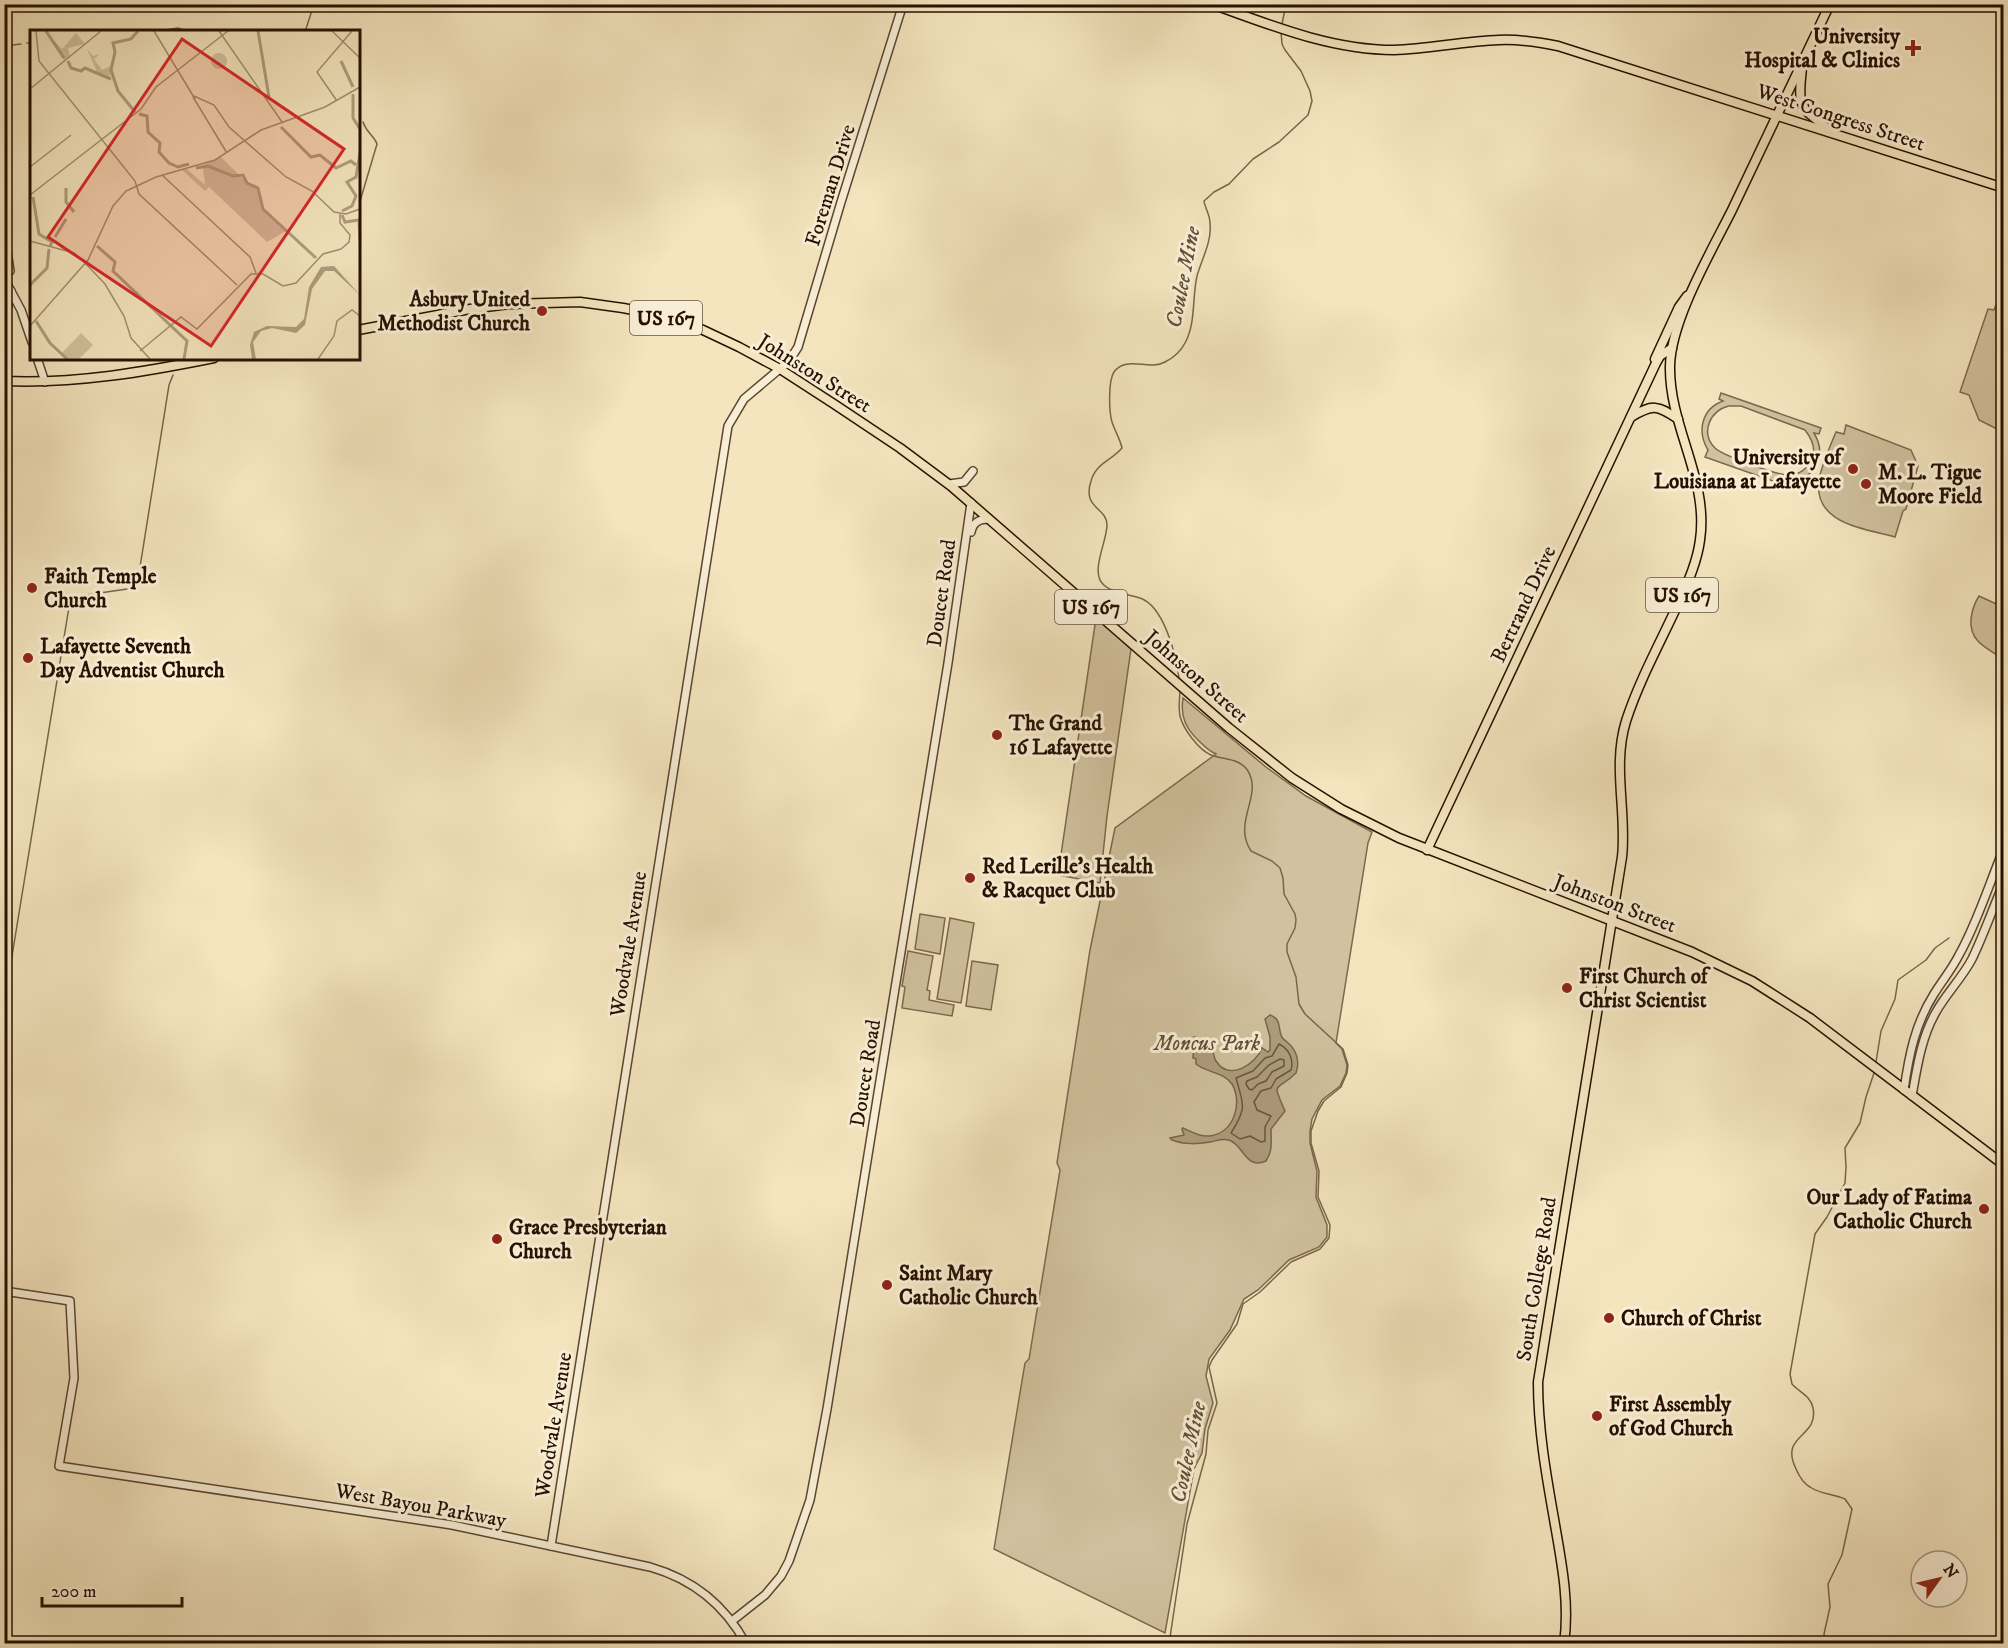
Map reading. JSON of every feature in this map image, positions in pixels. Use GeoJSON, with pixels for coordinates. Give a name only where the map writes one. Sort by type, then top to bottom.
{"type":"FeatureCollection","features":[{"type":"Feature","properties":{"kind":"main road","name":"West Congress Street"},"geometry":{"type":"LineString","coordinates":[[1212,4],[1337,45],[1364,49],[1395,50],[1500,40],[1534,42],[1582,53],[2004,188]]}},
{"type":"Feature","properties":{"kind":"main road","name":"Bertrand Drive"},"geometry":{"type":"LineString","coordinates":[[1427,850],[1651,374],[1660,356],[1671,348],[1697,281],[1830,4]]}},
{"type":"Feature","properties":{"kind":"main road"},"geometry":{"type":"LineString","coordinates":[[1803,62],[1799,93],[1801,102],[1811,116],[1822,122],[1829,132]]}},
{"type":"Feature","properties":{"kind":"main road","name":"Bertrand Drive"},"geometry":{"type":"LineString","coordinates":[[1651,374],[1656,355],[1679,307],[1697,281]]}},
{"type":"Feature","properties":{"kind":"main road","name":"Johnston Street"},"geometry":{"type":"LineString","coordinates":[[360,330],[470,309],[510,304],[593,303],[646,312],[686,324],[739,347],[780,369],[879,434],[949,484],[1254,749],[1292,778],[1355,816],[1427,850],[1692,952],[1752,981],[1802,1013],[2004,1165]]}},
{"type":"Feature","properties":{"kind":"main road","name":"US 167"},"geometry":{"type":"LineString","coordinates":[[1611,921],[1623,851],[1624,822],[1619,765],[1623,732],[1631,708],[1692,573],[1701,539],[1700,496],[1695,471],[1678,419],[1671,383],[1671,348]]}},
{"type":"Feature","properties":{"kind":"main road"},"geometry":{"type":"LineString","coordinates":[[4,381],[45,382],[115,376],[203,360]]}},
{"type":"Feature","properties":{"kind":"main road"},"geometry":{"type":"LineString","coordinates":[[1631,417],[1644,409],[1653,407],[1665,410],[1678,419]]}},
{"type":"Feature","properties":{"kind":"main road","name":"South College Road"},"geometry":{"type":"LineString","coordinates":[[1564,1644],[1566,1622],[1564,1581],[1540,1431],[1538,1382],[1611,921]]}},
{"type":"Feature","properties":{"kind":"street","name":"Foreman Drive"},"geometry":{"type":"LineString","coordinates":[[780,369],[789,361],[799,344],[903,4]]}},
{"type":"Feature","properties":{"kind":"street"},"geometry":{"type":"LineString","coordinates":[[4,248],[9,265],[11,291],[4,324]]}},
{"type":"Feature","properties":{"kind":"street"},"geometry":{"type":"LineString","coordinates":[[4,265],[6,282],[21,310],[30,336]]}},
{"type":"Feature","properties":{"kind":"street"},"geometry":{"type":"LineString","coordinates":[[38,360],[45,382]]}},
{"type":"Feature","properties":{"kind":"street","name":"Woodvale Avenue"},"geometry":{"type":"LineString","coordinates":[[550,1546],[725,441],[728,426],[744,399],[780,369]]}},
{"type":"Feature","properties":{"kind":"street"},"geometry":{"type":"LineString","coordinates":[[949,484],[964,482],[973,471]]}},
{"type":"Feature","properties":{"kind":"street","name":"Doucet Road"},"geometry":{"type":"LineString","coordinates":[[732,1621],[765,1595],[781,1576],[789,1561],[810,1500],[840,1330],[971,503]]}},
{"type":"Feature","properties":{"kind":"street"},"geometry":{"type":"LineString","coordinates":[[952,632],[957,618],[972,526],[978,521],[989,519]]}},
{"type":"Feature","properties":{"kind":"street"},"geometry":{"type":"LineString","coordinates":[[1904,1090],[1910,1049],[1917,1028],[1973,927],[2004,848]]}},
{"type":"Feature","properties":{"kind":"street"},"geometry":{"type":"LineString","coordinates":[[1912,1096],[1928,1028],[1939,1007],[1964,973],[2004,882]]}},
{"type":"Feature","properties":{"kind":"street"},"geometry":{"type":"LineString","coordinates":[[1973,927],[1983,932]]}},
{"type":"Feature","properties":{"kind":"street","name":"West Bayou Parkway"},"geometry":{"type":"LineString","coordinates":[[4,1291],[70,1301],[74,1378],[59,1466],[452,1524],[650,1567],[673,1575],[706,1594],[732,1621],[746,1644]]}},
{"type":"Feature","properties":{"kind":"green space"},"geometry":{"type":"Polygon","coordinates":[[[2003,295],[2003,432],[1979,420],[1969,395],[1960,392],[1988,309],[1994,310],[2003,295]]]}},
{"type":"Feature","properties":{"kind":"green space"},"geometry":{"type":"Polygon","coordinates":[[[1721,393],[1821,428],[1819,434],[1814,433],[1819,448],[1815,468],[1796,480],[1793,488],[1705,457],[1708,450],[1703,436],[1703,422],[1710,410],[1723,401],[1719,399],[1721,393]],[[1741,406],[1722,408],[1712,417],[1708,436],[1715,448],[1739,460],[1783,474],[1796,474],[1805,469],[1813,456],[1814,448],[1805,430],[1741,406]]]}},
{"type":"Feature","properties":{"kind":"green space","name":"M. L. Tigue Moore Field"},"geometry":{"type":"Polygon","coordinates":[[[1846,425],[1911,450],[1918,466],[1906,509],[1903,511],[1895,537],[1841,521],[1822,504],[1819,491],[1820,475],[1836,432],[1844,434],[1846,425]]]}},
{"type":"Feature","properties":{"kind":"green space"},"geometry":{"type":"Polygon","coordinates":[[[1979,596],[2003,607],[2002,658],[1980,643],[1973,633],[1971,616],[1979,596]]]}},
{"type":"Feature","properties":{"kind":"green space"},"geometry":{"type":"Polygon","coordinates":[[[1096,618],[1131,649],[1107,816],[1100,883],[1058,875],[1096,618]]]}},
{"type":"Feature","properties":{"kind":"green space","name":"Moncus Park"},"geometry":{"type":"Polygon","coordinates":[[[1183,698],[1266,767],[1306,796],[1372,832],[1368,843],[1336,1043],[1342,1049],[1347,1065],[1346,1073],[1340,1086],[1322,1100],[1312,1119],[1310,1131],[1310,1143],[1317,1171],[1316,1197],[1327,1225],[1327,1237],[1319,1247],[1289,1260],[1258,1290],[1244,1299],[1230,1330],[1209,1359],[1206,1376],[1213,1403],[1205,1429],[1202,1453],[1194,1469],[1165,1633],[994,1549],[1025,1363],[1029,1359],[1060,1170],[1057,1163],[1090,950],[1115,828],[1216,754],[1204,746],[1188,727],[1183,717],[1183,698]]]}},
{"type":"Feature","properties":{"kind":"green space"},"geometry":{"type":"Polygon","coordinates":[[[920,914],[945,918],[940,954],[915,949],[920,914]]]}},
{"type":"Feature","properties":{"kind":"green space"},"geometry":{"type":"Polygon","coordinates":[[[950,918],[974,923],[961,1003],[937,999],[950,918]]]}},
{"type":"Feature","properties":{"kind":"green space"},"geometry":{"type":"Polygon","coordinates":[[[908,951],[933,956],[927,990],[930,991],[929,1000],[954,1005],[952,1016],[902,1008],[905,987],[902,986],[908,951]]]}},
{"type":"Feature","properties":{"kind":"green space"},"geometry":{"type":"Polygon","coordinates":[[[972,961],[998,965],[991,1010],[966,1006],[972,961]]]}},
{"type":"Feature","properties":{"kind":"water"},"geometry":{"type":"Polygon","coordinates":[[[1270,1015],[1278,1021],[1282,1038],[1295,1052],[1298,1065],[1296,1073],[1277,1090],[1285,1111],[1271,1129],[1271,1150],[1266,1161],[1259,1163],[1249,1160],[1229,1140],[1221,1139],[1191,1144],[1172,1140],[1170,1138],[1184,1135],[1183,1128],[1203,1136],[1218,1134],[1230,1123],[1236,1108],[1235,1092],[1229,1080],[1196,1064],[1196,1059],[1193,1058],[1194,1037],[1198,1038],[1202,1045],[1208,1041],[1212,1043],[1215,1059],[1221,1067],[1228,1070],[1242,1068],[1254,1060],[1262,1048],[1268,1052],[1270,1050],[1270,1037],[1265,1019],[1270,1015]]]}},
{"type":"Feature","properties":{"kind":"waterway"},"geometry":{"type":"LineString","coordinates":[[306,30],[314,4]]}},
{"type":"Feature","properties":{"kind":"waterway","name":"Coulee Mine"},"geometry":{"type":"LineString","coordinates":[[1282,24],[1286,4]]}},
{"type":"Feature","properties":{"kind":"waterway"},"geometry":{"type":"LineString","coordinates":[[165,30],[178,28],[184,30]]}},
{"type":"Feature","properties":{"kind":"waterway","name":"Coulee Mine"},"geometry":{"type":"LineString","coordinates":[[1179,678],[1172,645],[1156,611],[1140,598],[1110,589],[1102,583],[1099,577],[1099,563],[1107,525],[1103,514],[1092,502],[1089,490],[1096,470],[1122,448],[1110,411],[1110,389],[1114,372],[1125,365],[1152,365],[1165,362],[1179,351],[1188,335],[1197,276],[1210,237],[1210,220],[1204,201],[1214,192],[1229,184],[1253,159],[1279,142],[1308,115],[1312,101],[1310,91],[1301,71],[1282,44],[1281,32]]}},
{"type":"Feature","properties":{"kind":"waterway"},"geometry":{"type":"LineString","coordinates":[[4,46],[21,44]]}},
{"type":"Feature","properties":{"kind":"waterway"},"geometry":{"type":"LineString","coordinates":[[360,201],[377,144],[363,122]]}},
{"type":"Feature","properties":{"kind":"waterway"},"geometry":{"type":"LineString","coordinates":[[4,1005],[69,607],[79,596],[137,586],[169,385],[173,375]]}},
{"type":"Feature","properties":{"kind":"waterway","name":"Coulee Mine"},"geometry":{"type":"LineString","coordinates":[[1169,1644],[1187,1524],[1206,1454],[1208,1430],[1217,1403],[1209,1367],[1237,1324],[1243,1304],[1260,1292],[1291,1262],[1320,1249],[1329,1238],[1330,1225],[1318,1197],[1319,1171],[1311,1143],[1311,1131],[1324,1101],[1341,1087],[1348,1065],[1343,1049],[1305,1014],[1299,1004],[1296,977],[1287,952],[1287,944],[1295,928],[1295,914],[1284,894],[1280,868],[1272,861],[1251,851],[1246,840],[1246,820],[1252,790],[1252,780],[1248,771],[1241,764],[1211,755],[1192,738],[1180,716],[1180,689]]}},
{"type":"Feature","properties":{"kind":"waterway"},"geometry":{"type":"LineString","coordinates":[[1876,1062],[1881,1031],[1895,999],[1898,980],[1926,960],[1935,948],[1949,938]]}},
{"type":"Feature","properties":{"kind":"waterway"},"geometry":{"type":"LineString","coordinates":[[1827,1644],[1824,1634],[1830,1607],[1828,1584],[1842,1555],[1852,1509],[1845,1499],[1818,1491],[1808,1485],[1797,1472],[1792,1458],[1792,1449],[1810,1425],[1813,1408],[1807,1397],[1792,1384],[1790,1374],[1815,1234],[1845,1183],[1845,1148],[1860,1123],[1875,1070]]}},
{"type":"Feature","properties":{"kind":"place","name":"University Hospital & Clinics"},"geometry":{"type":"Point","coordinates":[1913,48]}},
{"type":"Feature","properties":{"kind":"place","name":"Asbury United Methodist Church"},"geometry":{"type":"Point","coordinates":[542,311]}},
{"type":"Feature","properties":{"kind":"place","name":"University of Louisiana at Lafayette"},"geometry":{"type":"Point","coordinates":[1853,469]}},
{"type":"Feature","properties":{"kind":"place","name":"M. L. Tigue Moore Field"},"geometry":{"type":"Point","coordinates":[1866,484]}},
{"type":"Feature","properties":{"kind":"place","name":"Faith Temple Church"},"geometry":{"type":"Point","coordinates":[32,588]}},
{"type":"Feature","properties":{"kind":"place","name":"Lafayette Seventh Day Adventist Church"},"geometry":{"type":"Point","coordinates":[28,658]}},
{"type":"Feature","properties":{"kind":"place","name":"The Grand 16 Lafayette"},"geometry":{"type":"Point","coordinates":[997,735]}},
{"type":"Feature","properties":{"kind":"place","name":"Red Lerille's Health & Racquet Club"},"geometry":{"type":"Point","coordinates":[970,878]}},
{"type":"Feature","properties":{"kind":"place","name":"First Church of Christ Scientist"},"geometry":{"type":"Point","coordinates":[1567,988]}},
{"type":"Feature","properties":{"kind":"place","name":"Our Lady of Fatima Catholic Church"},"geometry":{"type":"Point","coordinates":[1984,1209]}},
{"type":"Feature","properties":{"kind":"place","name":"Grace Presbyterian Church"},"geometry":{"type":"Point","coordinates":[497,1239]}},
{"type":"Feature","properties":{"kind":"place","name":"Saint Mary Catholic Church"},"geometry":{"type":"Point","coordinates":[887,1285]}},
{"type":"Feature","properties":{"kind":"place","name":"Church of Christ"},"geometry":{"type":"Point","coordinates":[1609,1318]}},
{"type":"Feature","properties":{"kind":"place","name":"First Assembly of God Church"},"geometry":{"type":"Point","coordinates":[1597,1416]}}]}
